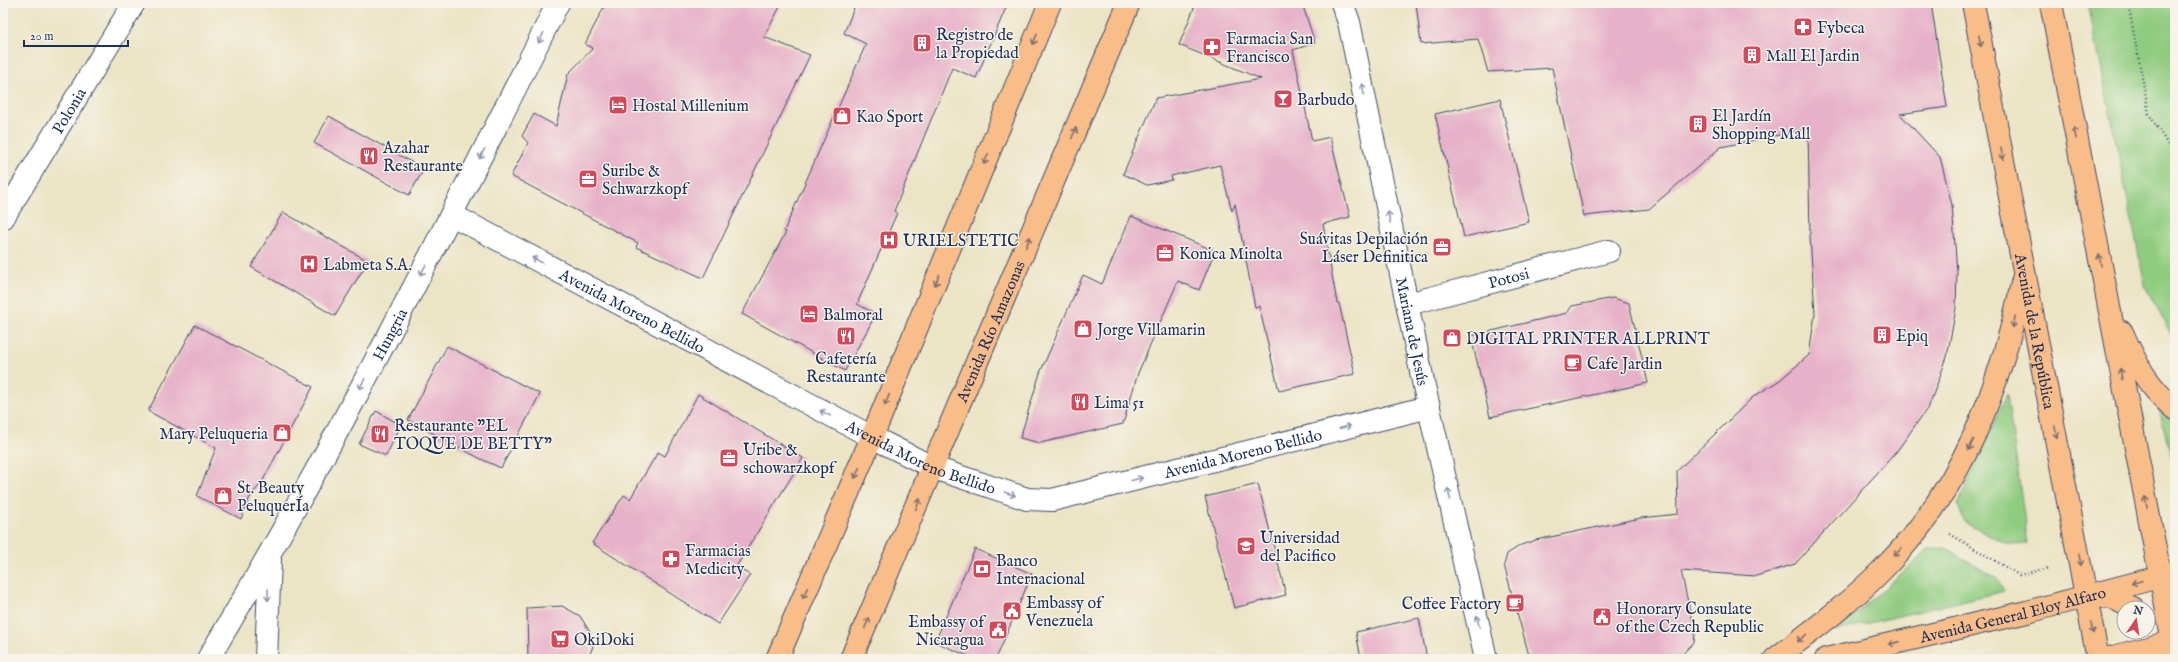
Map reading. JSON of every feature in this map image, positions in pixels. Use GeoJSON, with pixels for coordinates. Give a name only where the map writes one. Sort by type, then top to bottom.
{"type":"FeatureCollection","features":[{"type":"Feature","properties":{"kind":"main road"},"geometry":{"type":"LineString","coordinates":[[777,659],[872,438],[1050,3]]}},
{"type":"Feature","properties":{"kind":"main road","name":"Avenida Río Amazonas"},"geometry":{"type":"LineString","coordinates":[[851,659],[934,468],[1129,3]]}},
{"type":"Feature","properties":{"kind":"main road","name":"Avenida de la República"},"geometry":{"type":"LineString","coordinates":[[1973,3],[2098,659]]}},
{"type":"Feature","properties":{"kind":"main road"},"geometry":{"type":"LineString","coordinates":[[2051,3],[2107,299],[2168,574],[2174,645],[2149,646],[2105,659]]}},
{"type":"Feature","properties":{"kind":"main road"},"geometry":{"type":"LineString","coordinates":[[1775,659],[1852,599],[1885,567],[1937,504],[1959,468],[1977,430],[2010,336],[2024,270]]}},
{"type":"Feature","properties":{"kind":"main road"},"geometry":{"type":"LineString","coordinates":[[2107,299],[2138,367],[2152,388],[2175,409]]}},
{"type":"Feature","properties":{"kind":"main road","name":"Avenida General Eloy Alfaro"},"geometry":{"type":"LineString","coordinates":[[1826,659],[2027,612],[2168,574]]}},
{"type":"Feature","properties":{"kind":"main road"},"geometry":{"type":"LineString","coordinates":[[2087,596],[2114,598],[2118,600]]}},
{"type":"Feature","properties":{"kind":"street","name":"Polonia"},"geometry":{"type":"LineString","coordinates":[[3,218],[134,3]]}},
{"type":"Feature","properties":{"kind":"street","name":"Hungria"},"geometry":{"type":"LineString","coordinates":[[208,659],[270,556],[452,215],[558,3]]}},
{"type":"Feature","properties":{"kind":"street","name":"Mariana de Jesús"},"geometry":{"type":"LineString","coordinates":[[1342,3],[1349,22],[1429,407],[1486,659]]}},
{"type":"Feature","properties":{"kind":"street","name":"Avenida Moreno Bellido"},"geometry":{"type":"LineString","coordinates":[[452,215],[872,438],[934,468],[1027,499],[1052,500],[1429,407]]}},
{"type":"Feature","properties":{"kind":"street","name":"Potosi"},"geometry":{"type":"LineString","coordinates":[[1408,304],[1609,251]]}},
{"type":"Feature","properties":{"kind":"street"},"geometry":{"type":"LineString","coordinates":[[266,659],[270,556]]}},
{"type":"Feature","properties":{"kind":"path"},"geometry":{"type":"LineString","coordinates":[[2128,3],[2149,114],[2175,156]]}},
{"type":"Feature","properties":{"kind":"path"},"geometry":{"type":"LineString","coordinates":[[1946,531],[2019,575],[2049,568]]}},
{"type":"Feature","properties":{"kind":"green space"},"geometry":{"type":"Polygon","coordinates":[[[2088,3],[2175,3],[2175,342],[2145,286],[2088,3]]]}},
{"type":"Feature","properties":{"kind":"green space"},"geometry":{"type":"Polygon","coordinates":[[[2155,393],[2175,413],[2175,472],[2155,393]]]}},
{"type":"Feature","properties":{"kind":"green space"},"geometry":{"type":"Polygon","coordinates":[[[2007,394],[2028,544],[2009,545],[1963,521],[1958,504],[2007,394]]]}},
{"type":"Feature","properties":{"kind":"green space"},"geometry":{"type":"Polygon","coordinates":[[[1946,548],[1997,578],[2004,591],[1836,631],[1929,549],[1946,548]]]}},
{"type":"Feature","properties":{"kind":"building"},"geometry":{"type":"Polygon","coordinates":[[[606,3],[782,3],[764,37],[810,55],[703,278],[636,247],[638,243],[511,176],[528,143],[522,136],[534,114],[556,126],[568,74],[593,48],[585,44],[606,3]]]}},
{"type":"Feature","properties":{"kind":"building"},"geometry":{"type":"Polygon","coordinates":[[[856,3],[1008,3],[976,78],[952,68],[894,211],[897,213],[857,304],[876,314],[845,371],[742,314],[786,232],[784,231],[866,44],[844,33],[856,3]]]}},
{"type":"Feature","properties":{"kind":"building"},"geometry":{"type":"Polygon","coordinates":[[[1196,3],[1302,3],[1315,43],[1293,50],[1312,141],[1330,137],[1350,217],[1323,224],[1337,303],[1339,303],[1355,374],[1279,391],[1259,306],[1255,307],[1235,204],[1232,211],[1220,165],[1171,176],[1172,180],[1147,185],[1123,174],[1156,98],[1261,79],[1179,45],[1196,3]]]}},
{"type":"Feature","properties":{"kind":"building"},"geometry":{"type":"Polygon","coordinates":[[[1416,3],[1931,3],[1947,107],[1900,114],[1940,157],[1952,205],[1957,272],[1956,308],[1947,357],[1929,406],[1897,451],[1795,564],[1756,576],[1681,571],[1695,634],[1694,642],[1678,659],[1530,659],[1504,565],[1507,554],[1521,545],[1536,540],[1641,518],[1678,514],[1677,471],[1753,397],[1780,380],[1809,355],[1815,314],[1810,236],[1808,129],[1721,147],[1649,209],[1584,216],[1552,68],[1488,72],[1478,39],[1421,44],[1416,3]]]}},
{"type":"Feature","properties":{"kind":"building"},"geometry":{"type":"Polygon","coordinates":[[[1500,99],[1529,222],[1464,237],[1435,114],[1500,99]]]}},
{"type":"Feature","properties":{"kind":"building","name":"Azahar Restaurante"},"geometry":{"type":"Polygon","coordinates":[[[329,116],[424,169],[409,195],[314,143],[329,116]]]}},
{"type":"Feature","properties":{"kind":"building","name":"Labmeta S.A."},"geometry":{"type":"Polygon","coordinates":[[[283,212],[368,261],[335,316],[251,267],[283,212]]]}},
{"type":"Feature","properties":{"kind":"building"},"geometry":{"type":"Polygon","coordinates":[[[1131,216],[1215,251],[1199,290],[1178,281],[1138,373],[1123,424],[1040,443],[1020,438],[1040,373],[1083,275],[1102,284],[1131,216]]]}},
{"type":"Feature","properties":{"kind":"building"},"geometry":{"type":"Polygon","coordinates":[[[1613,298],[1629,303],[1648,383],[1490,417],[1471,336],[1567,313],[1572,306],[1613,298]]]}},
{"type":"Feature","properties":{"kind":"building"},"geometry":{"type":"Polygon","coordinates":[[[195,325],[313,387],[262,482],[250,497],[241,519],[197,496],[216,448],[148,411],[195,325]]]}},
{"type":"Feature","properties":{"kind":"building"},"geometry":{"type":"Polygon","coordinates":[[[447,346],[540,394],[501,468],[408,420],[447,346]]]}},
{"type":"Feature","properties":{"kind":"building"},"geometry":{"type":"Polygon","coordinates":[[[698,394],[803,458],[736,567],[750,575],[718,624],[592,543],[624,495],[630,499],[658,452],[665,456],[698,394]]]}},
{"type":"Feature","properties":{"kind":"building","name":"Restaurante \"EL TOQUE DE BETTY\""},"geometry":{"type":"Polygon","coordinates":[[[376,411],[401,425],[386,456],[359,444],[376,411]]]}},
{"type":"Feature","properties":{"kind":"building","name":"Universidad del Pacifico"},"geometry":{"type":"Polygon","coordinates":[[[1258,484],[1286,595],[1234,608],[1205,497],[1258,484]]]}},
{"type":"Feature","properties":{"kind":"building"},"geometry":{"type":"Polygon","coordinates":[[[975,549],[1032,574],[996,659],[975,659],[935,642],[975,549]]]}},
{"type":"Feature","properties":{"kind":"building","name":"OkiDoki"},"geometry":{"type":"Polygon","coordinates":[[[562,606],[580,616],[590,632],[593,646],[588,659],[528,659],[527,608],[562,606]]]}},
{"type":"Feature","properties":{"kind":"building"},"geometry":{"type":"Polygon","coordinates":[[[1419,618],[1427,659],[1361,659],[1356,632],[1419,618]]]}},
{"type":"Feature","properties":{"kind":"place","name":"Fybeca"},"geometry":{"type":"Point","coordinates":[1803,27]}},
{"type":"Feature","properties":{"kind":"place","name":"Registro de la Propiedad"},"geometry":{"type":"Point","coordinates":[922,43]}},
{"type":"Feature","properties":{"kind":"place","name":"Farmacia San Francisco"},"geometry":{"type":"Point","coordinates":[1212,47]}},
{"type":"Feature","properties":{"kind":"place","name":"Mall El Jardin"},"geometry":{"type":"Point","coordinates":[1752,55]}},
{"type":"Feature","properties":{"kind":"place","name":"Barbudo"},"geometry":{"type":"Point","coordinates":[1283,99]}},
{"type":"Feature","properties":{"kind":"place","name":"Hostal Millenium"},"geometry":{"type":"Point","coordinates":[618,105]}},
{"type":"Feature","properties":{"kind":"place","name":"Kao Sport"},"geometry":{"type":"Point","coordinates":[842,116]}},
{"type":"Feature","properties":{"kind":"place","name":"El Jardín Shopping Mall"},"geometry":{"type":"Point","coordinates":[1698,124]}},
{"type":"Feature","properties":{"kind":"place","name":"Azahar Restaurante"},"geometry":{"type":"Point","coordinates":[369,156]}},
{"type":"Feature","properties":{"kind":"place","name":"Suribe & Schwarzkopf"},"geometry":{"type":"Point","coordinates":[588,179]}},
{"type":"Feature","properties":{"kind":"place","name":"URIELSTETIC"},"geometry":{"type":"Point","coordinates":[889,240]}},
{"type":"Feature","properties":{"kind":"place","name":"Suávitas Depilación Láser Definitica"},"geometry":{"type":"Point","coordinates":[1442,247]}},
{"type":"Feature","properties":{"kind":"place","name":"Konica Minolta"},"geometry":{"type":"Point","coordinates":[1165,253]}},
{"type":"Feature","properties":{"kind":"place","name":"Labmeta S.A."},"geometry":{"type":"Point","coordinates":[309,264]}},
{"type":"Feature","properties":{"kind":"place","name":"Balmoral"},"geometry":{"type":"Point","coordinates":[809,314]}},
{"type":"Feature","properties":{"kind":"place","name":"Jorge Villamarin"},"geometry":{"type":"Point","coordinates":[1083,329]}},
{"type":"Feature","properties":{"kind":"place","name":"Epiq"},"geometry":{"type":"Point","coordinates":[1882,335]}},
{"type":"Feature","properties":{"kind":"place","name":"Cafetería Restaurante"},"geometry":{"type":"Point","coordinates":[846,336]}},
{"type":"Feature","properties":{"kind":"place","name":"DIGITAL PRINTER ALLPRINT"},"geometry":{"type":"Point","coordinates":[1452,338]}},
{"type":"Feature","properties":{"kind":"place","name":"Cafe Jardin"},"geometry":{"type":"Point","coordinates":[1573,363]}},
{"type":"Feature","properties":{"kind":"place","name":"Lima 51"},"geometry":{"type":"Point","coordinates":[1080,402]}},
{"type":"Feature","properties":{"kind":"place","name":"Mary Peluqueria"},"geometry":{"type":"Point","coordinates":[282,433]}},
{"type":"Feature","properties":{"kind":"place","name":"Restaurante \"EL TOQUE DE BETTY\""},"geometry":{"type":"Point","coordinates":[380,434]}},
{"type":"Feature","properties":{"kind":"place","name":"Uribe & schowarzkopf"},"geometry":{"type":"Point","coordinates":[729,458]}},
{"type":"Feature","properties":{"kind":"place","name":"St. Beauty PeluquerÍa"},"geometry":{"type":"Point","coordinates":[223,496]}},
{"type":"Feature","properties":{"kind":"place","name":"Universidad del Pacifico"},"geometry":{"type":"Point","coordinates":[1246,546]}},
{"type":"Feature","properties":{"kind":"place","name":"Farmacias Medicity"},"geometry":{"type":"Point","coordinates":[671,559]}},
{"type":"Feature","properties":{"kind":"place","name":"Banco Internacional"},"geometry":{"type":"Point","coordinates":[982,569]}},
{"type":"Feature","properties":{"kind":"place","name":"Coffee Factory"},"geometry":{"type":"Point","coordinates":[1515,603]}},
{"type":"Feature","properties":{"kind":"place","name":"Embassy of Venezuela"},"geometry":{"type":"Point","coordinates":[1012,611]}},
{"type":"Feature","properties":{"kind":"place","name":"Honorary Consulate of the Czech Republic"},"geometry":{"type":"Point","coordinates":[1602,617]}},
{"type":"Feature","properties":{"kind":"place","name":"Embassy of Nicaragua"},"geometry":{"type":"Point","coordinates":[998,630]}},
{"type":"Feature","properties":{"kind":"place","name":"OkiDoki"},"geometry":{"type":"Point","coordinates":[560,639]}}]}
